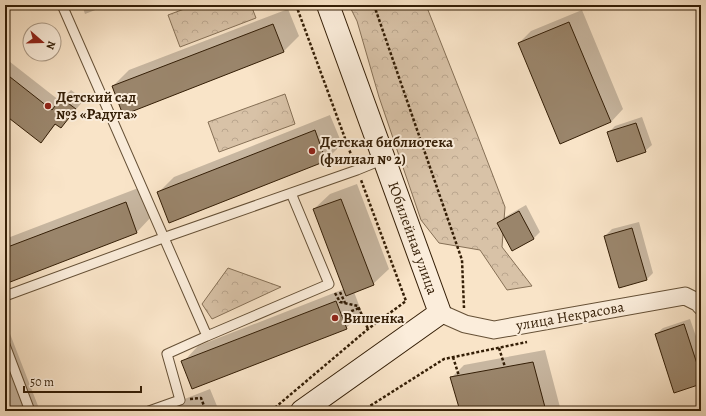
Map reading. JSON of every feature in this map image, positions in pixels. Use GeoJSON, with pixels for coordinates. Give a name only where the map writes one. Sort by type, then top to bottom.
{"type":"FeatureCollection","features":[{"type":"Feature","properties":{"kind":"street","name":"Юбилейная улица"},"geometry":{"type":"LineString","coordinates":[[328,5],[440,313]]}},
{"type":"Feature","properties":{"kind":"street","name":"улица Некрасова"},"geometry":{"type":"LineString","coordinates":[[440,313],[465,324],[494,330],[684,296],[701,306]]}},
{"type":"Feature","properties":{"kind":"street"},"geometry":{"type":"LineString","coordinates":[[302,411],[440,313]]}},
{"type":"Feature","properties":{"kind":"lane"},"geometry":{"type":"LineString","coordinates":[[62,5],[207,336]]}},
{"type":"Feature","properties":{"kind":"lane"},"geometry":{"type":"LineString","coordinates":[[5,296],[384,159]]}},
{"type":"Feature","properties":{"kind":"lane"},"geometry":{"type":"LineString","coordinates":[[149,411],[180,400],[167,354],[329,284],[291,193]]}},
{"type":"Feature","properties":{"kind":"lane"},"geometry":{"type":"LineString","coordinates":[[5,345],[30,411]]}},
{"type":"Feature","properties":{"kind":"path"},"geometry":{"type":"LineString","coordinates":[[271,411],[368,329],[406,301],[296,5]]}},
{"type":"Feature","properties":{"kind":"path"},"geometry":{"type":"LineString","coordinates":[[374,5],[462,260],[465,324]]}},
{"type":"Feature","properties":{"kind":"path"},"geometry":{"type":"LineString","coordinates":[[329,284],[340,302],[358,306],[368,329]]}},
{"type":"Feature","properties":{"kind":"path"},"geometry":{"type":"LineString","coordinates":[[340,292],[346,304]]}},
{"type":"Feature","properties":{"kind":"path"},"geometry":{"type":"LineString","coordinates":[[342,315],[359,308]]}},
{"type":"Feature","properties":{"kind":"path"},"geometry":{"type":"LineString","coordinates":[[362,411],[444,359],[533,341]]}},
{"type":"Feature","properties":{"kind":"path"},"geometry":{"type":"LineString","coordinates":[[499,348],[505,367]]}},
{"type":"Feature","properties":{"kind":"path"},"geometry":{"type":"LineString","coordinates":[[453,357],[459,376]]}},
{"type":"Feature","properties":{"kind":"path"},"geometry":{"type":"LineString","coordinates":[[180,400],[201,398],[206,411]]}},
{"type":"Feature","properties":{"kind":"green space"},"geometry":{"type":"Polygon","coordinates":[[[195,5],[251,5],[256,18],[180,47],[168,15],[195,5]]]}},
{"type":"Feature","properties":{"kind":"green space"},"geometry":{"type":"Polygon","coordinates":[[[349,5],[426,5],[505,207],[502,247],[532,286],[507,290],[480,250],[439,243],[421,220],[379,97],[357,21],[349,5]]]}},
{"type":"Feature","properties":{"kind":"green space"},"geometry":{"type":"Polygon","coordinates":[[[285,94],[295,124],[219,152],[208,122],[285,94]]]}},
{"type":"Feature","properties":{"kind":"green space"},"geometry":{"type":"Polygon","coordinates":[[[228,268],[281,287],[212,319],[202,304],[228,268]]]}},
{"type":"Feature","properties":{"kind":"building"},"geometry":{"type":"Polygon","coordinates":[[[569,22],[611,122],[560,144],[518,43],[569,22]]]}},
{"type":"Feature","properties":{"kind":"building"},"geometry":{"type":"Polygon","coordinates":[[[273,24],[284,52],[123,115],[112,86],[273,24]]]}},
{"type":"Feature","properties":{"kind":"building"},"geometry":{"type":"Polygon","coordinates":[[[5,73],[52,110],[61,98],[76,109],[61,128],[55,124],[41,143],[5,115],[5,73]]]}},
{"type":"Feature","properties":{"kind":"building"},"geometry":{"type":"Polygon","coordinates":[[[636,123],[646,152],[617,162],[607,132],[636,123]]]}},
{"type":"Feature","properties":{"kind":"building"},"geometry":{"type":"Polygon","coordinates":[[[315,130],[326,161],[169,223],[157,192],[315,130]]]}},
{"type":"Feature","properties":{"kind":"building"},"geometry":{"type":"Polygon","coordinates":[[[341,199],[374,285],[346,296],[313,209],[341,199]]]}},
{"type":"Feature","properties":{"kind":"building"},"geometry":{"type":"Polygon","coordinates":[[[126,202],[137,233],[5,284],[5,248],[126,202]]]}},
{"type":"Feature","properties":{"kind":"building"},"geometry":{"type":"Polygon","coordinates":[[[519,211],[534,239],[512,251],[497,223],[519,211]]]}},
{"type":"Feature","properties":{"kind":"building"},"geometry":{"type":"Polygon","coordinates":[[[632,228],[647,280],[619,288],[604,236],[632,228]]]}},
{"type":"Feature","properties":{"kind":"building"},"geometry":{"type":"Polygon","coordinates":[[[336,301],[347,329],[192,389],[181,361],[336,301]]]}},
{"type":"Feature","properties":{"kind":"building"},"geometry":{"type":"Polygon","coordinates":[[[684,324],[701,376],[701,384],[674,393],[655,334],[684,324]]]}},
{"type":"Feature","properties":{"kind":"building"},"geometry":{"type":"Polygon","coordinates":[[[533,362],[546,411],[460,411],[450,377],[533,362]]]}},
{"type":"Feature","properties":{"kind":"place","name":"Детский сад №3 «Радуга»"},"geometry":{"type":"Point","coordinates":[48,106]}},
{"type":"Feature","properties":{"kind":"place","name":"Детская библиотека (филиал № 2)"},"geometry":{"type":"Point","coordinates":[312,151]}},
{"type":"Feature","properties":{"kind":"place","name":"Вишенка"},"geometry":{"type":"Point","coordinates":[335,318]}}]}
